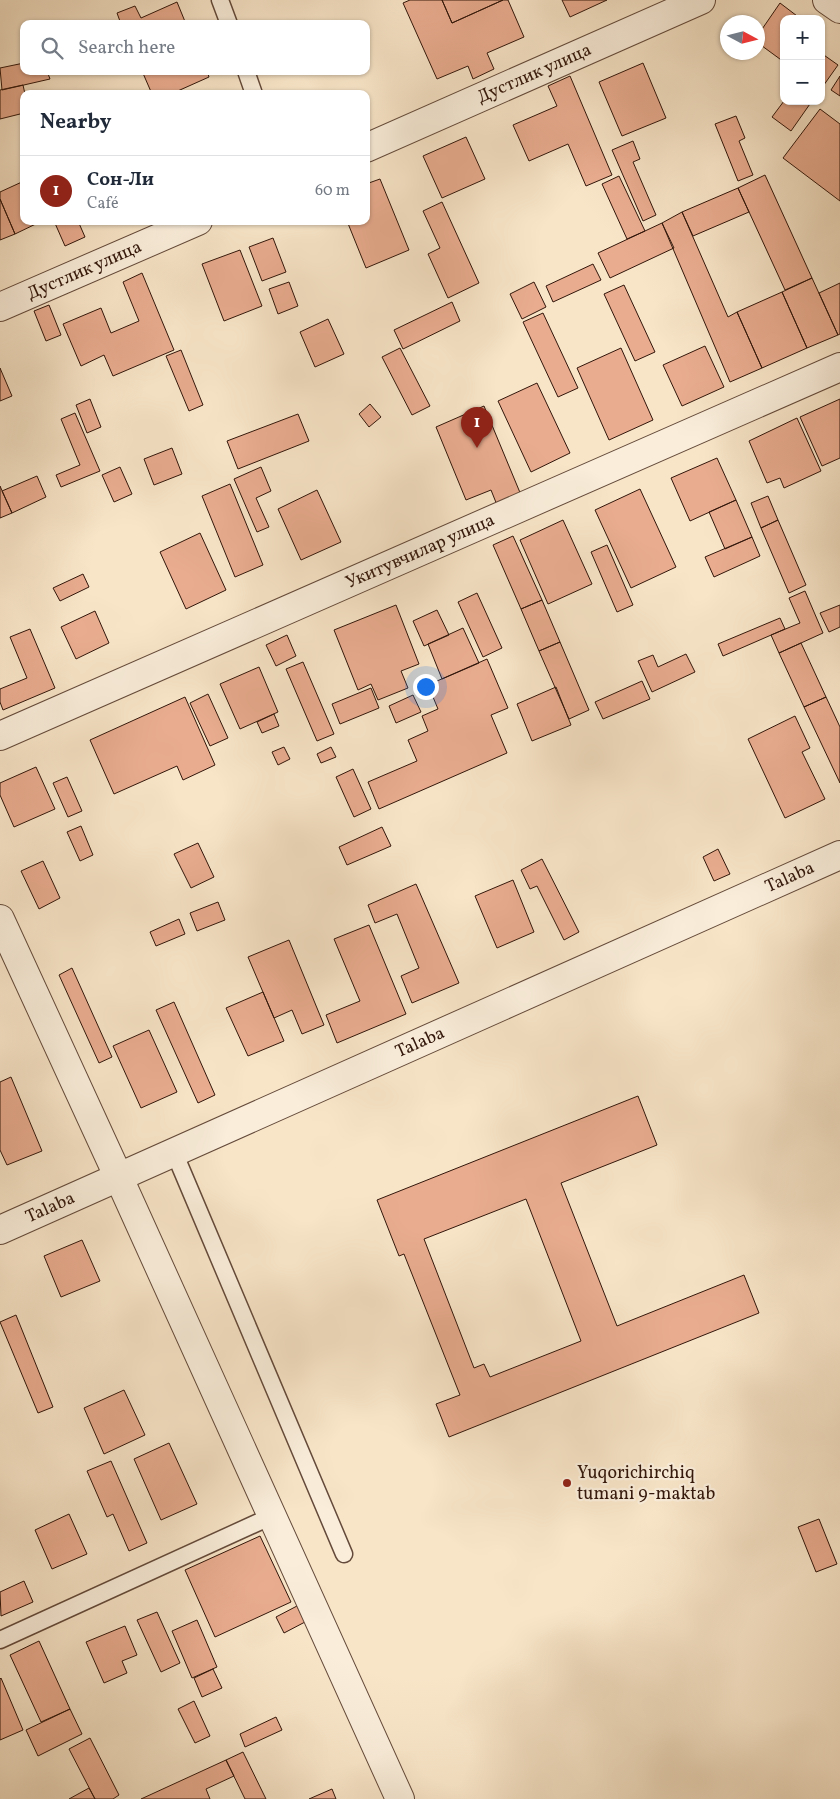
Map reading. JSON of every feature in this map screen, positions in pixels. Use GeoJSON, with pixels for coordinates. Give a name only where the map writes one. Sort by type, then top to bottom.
{"type":"FeatureCollection","features":[{"type":"Feature","properties":{"kind":"street","name":"Дустлик улица"},"geometry":{"type":"LineString","coordinates":[[370,146],[701,0]]}},
{"type":"Feature","properties":{"kind":"street"},"geometry":{"type":"LineString","coordinates":[[827,0],[840,9]]}},
{"type":"Feature","properties":{"kind":"street","name":"Дустлик улица"},"geometry":{"type":"LineString","coordinates":[[0,307],[189,225]]}},
{"type":"Feature","properties":{"kind":"street","name":"Укитувчилар улица"},"geometry":{"type":"LineString","coordinates":[[0,736],[840,367]]}},
{"type":"Feature","properties":{"kind":"street","name":"Talaba"},"geometry":{"type":"LineString","coordinates":[[0,1230],[120,1178],[174,1152],[840,854]]}},
{"type":"Feature","properties":{"kind":"street"},"geometry":{"type":"LineString","coordinates":[[0,920],[120,1178],[400,1799]]}},
{"type":"Feature","properties":{"kind":"lane"},"geometry":{"type":"LineString","coordinates":[[220,0],[228,20]]}},
{"type":"Feature","properties":{"kind":"lane"},"geometry":{"type":"LineString","coordinates":[[247,75],[253,90]]}},
{"type":"Feature","properties":{"kind":"lane"},"geometry":{"type":"LineString","coordinates":[[174,1152],[344,1554]]}},
{"type":"Feature","properties":{"kind":"lane"},"geometry":{"type":"LineString","coordinates":[[0,1640],[272,1516]]}},
{"type":"Feature","properties":{"kind":"building"},"geometry":{"type":"Polygon","coordinates":[[[410,0],[442,0],[452,23],[503,0],[508,0],[524,37],[487,53],[494,69],[473,79],[468,66],[437,79],[403,3],[410,0]]]}},
{"type":"Feature","properties":{"kind":"building"},"geometry":{"type":"Polygon","coordinates":[[[442,0],[503,0],[452,23],[442,0]]]}},
{"type":"Feature","properties":{"kind":"building"},"geometry":{"type":"Polygon","coordinates":[[[562,0],[607,0],[570,17],[562,0]]]}},
{"type":"Feature","properties":{"kind":"building"},"geometry":{"type":"Polygon","coordinates":[[[177,2],[184,20],[120,20],[117,13],[135,6],[141,18],[177,2]]]}},
{"type":"Feature","properties":{"kind":"building"},"geometry":{"type":"Polygon","coordinates":[[[780,3],[796,15],[780,15],[780,59],[765,48],[765,25],[780,3]]]}},
{"type":"Feature","properties":{"kind":"building"},"geometry":{"type":"Polygon","coordinates":[[[825,56],[838,65],[825,83],[825,56]]]}},
{"type":"Feature","properties":{"kind":"building"},"geometry":{"type":"Polygon","coordinates":[[[643,63],[666,118],[622,136],[599,82],[643,63]]]}},
{"type":"Feature","properties":{"kind":"building"},"geometry":{"type":"Polygon","coordinates":[[[20,64],[20,75],[48,75],[50,79],[2,90],[0,68],[20,64]]]}},
{"type":"Feature","properties":{"kind":"building"},"geometry":{"type":"Polygon","coordinates":[[[144,75],[208,75],[209,77],[180,90],[150,90],[144,75]]]}},
{"type":"Feature","properties":{"kind":"building"},"geometry":{"type":"Polygon","coordinates":[[[570,76],[612,175],[586,186],[568,144],[529,161],[513,125],[557,106],[548,86],[570,76]]]}},
{"type":"Feature","properties":{"kind":"building"},"geometry":{"type":"Polygon","coordinates":[[[840,76],[840,96],[831,90],[840,76]]]}},
{"type":"Feature","properties":{"kind":"building"},"geometry":{"type":"Polygon","coordinates":[[[23,85],[24,90],[20,90],[20,114],[0,119],[0,90],[23,85]]]}},
{"type":"Feature","properties":{"kind":"building"},"geometry":{"type":"Polygon","coordinates":[[[781,105],[809,105],[791,131],[772,117],[781,105]]]}},
{"type":"Feature","properties":{"kind":"building"},"geometry":{"type":"Polygon","coordinates":[[[820,109],[840,124],[840,201],[783,158],[820,109]]]}},
{"type":"Feature","properties":{"kind":"building"},"geometry":{"type":"Polygon","coordinates":[[[736,116],[745,138],[739,141],[753,175],[738,181],[715,124],[736,116]]]}},
{"type":"Feature","properties":{"kind":"building"},"geometry":{"type":"Polygon","coordinates":[[[466,137],[485,179],[442,198],[423,156],[466,137]]]}},
{"type":"Feature","properties":{"kind":"building"},"geometry":{"type":"Polygon","coordinates":[[[633,141],[640,159],[633,162],[656,215],[643,221],[612,150],[633,141]]]}},
{"type":"Feature","properties":{"kind":"building"},"geometry":{"type":"Polygon","coordinates":[[[765,175],[812,278],[785,290],[738,188],[765,175]]]}},
{"type":"Feature","properties":{"kind":"building"},"geometry":{"type":"Polygon","coordinates":[[[619,176],[645,231],[627,239],[602,184],[619,176]]]}},
{"type":"Feature","properties":{"kind":"building"},"geometry":{"type":"Polygon","coordinates":[[[380,179],[409,250],[366,268],[349,225],[370,225],[370,183],[380,179]]]}},
{"type":"Feature","properties":{"kind":"building"},"geometry":{"type":"Polygon","coordinates":[[[20,183],[20,225],[34,225],[15,234],[0,199],[0,192],[20,183]]]}},
{"type":"Feature","properties":{"kind":"building"},"geometry":{"type":"Polygon","coordinates":[[[738,188],[749,212],[693,236],[682,212],[738,188]]]}},
{"type":"Feature","properties":{"kind":"building"},"geometry":{"type":"Polygon","coordinates":[[[0,199],[15,234],[0,240],[0,199]]]}},
{"type":"Feature","properties":{"kind":"building"},"geometry":{"type":"Polygon","coordinates":[[[442,202],[479,283],[448,298],[428,254],[440,248],[423,211],[442,202]]]}},
{"type":"Feature","properties":{"kind":"building"},"geometry":{"type":"Polygon","coordinates":[[[682,212],[728,317],[737,312],[762,368],[730,382],[662,223],[682,212]]]}},
{"type":"Feature","properties":{"kind":"building"},"geometry":{"type":"Polygon","coordinates":[[[662,223],[674,248],[610,278],[598,253],[662,223]]]}},
{"type":"Feature","properties":{"kind":"building"},"geometry":{"type":"Polygon","coordinates":[[[56,225],[80,225],[85,237],[65,246],[56,225]]]}},
{"type":"Feature","properties":{"kind":"building"},"geometry":{"type":"Polygon","coordinates":[[[273,238],[286,272],[262,281],[249,247],[273,238]]]}},
{"type":"Feature","properties":{"kind":"building"},"geometry":{"type":"Polygon","coordinates":[[[240,250],[262,306],[224,321],[202,264],[240,250]]]}},
{"type":"Feature","properties":{"kind":"building"},"geometry":{"type":"Polygon","coordinates":[[[593,264],[601,280],[553,302],[546,286],[593,264]]]}},
{"type":"Feature","properties":{"kind":"building"},"geometry":{"type":"Polygon","coordinates":[[[142,273],[174,350],[113,376],[104,355],[81,366],[63,324],[101,308],[111,333],[139,321],[123,282],[142,273]]]}},
{"type":"Feature","properties":{"kind":"building"},"geometry":{"type":"Polygon","coordinates":[[[812,278],[838,335],[807,348],[782,292],[812,278]]]}},
{"type":"Feature","properties":{"kind":"building"},"geometry":{"type":"Polygon","coordinates":[[[289,282],[298,306],[278,314],[269,289],[289,282]]]}},
{"type":"Feature","properties":{"kind":"building"},"geometry":{"type":"Polygon","coordinates":[[[534,282],[546,307],[522,319],[510,294],[534,282]]]}},
{"type":"Feature","properties":{"kind":"building"},"geometry":{"type":"Polygon","coordinates":[[[840,283],[840,334],[838,335],[819,293],[840,283]]]}},
{"type":"Feature","properties":{"kind":"building"},"geometry":{"type":"Polygon","coordinates":[[[624,285],[655,352],[635,361],[604,294],[624,285]]]}},
{"type":"Feature","properties":{"kind":"building"},"geometry":{"type":"Polygon","coordinates":[[[782,292],[807,348],[762,368],[737,312],[782,292]]]}},
{"type":"Feature","properties":{"kind":"building"},"geometry":{"type":"Polygon","coordinates":[[[452,302],[460,321],[403,349],[394,330],[452,302]]]}},
{"type":"Feature","properties":{"kind":"building"},"geometry":{"type":"Polygon","coordinates":[[[49,305],[61,335],[46,341],[34,311],[49,305]]]}},
{"type":"Feature","properties":{"kind":"building"},"geometry":{"type":"Polygon","coordinates":[[[543,313],[578,388],[558,397],[523,322],[543,313]]]}},
{"type":"Feature","properties":{"kind":"building"},"geometry":{"type":"Polygon","coordinates":[[[328,319],[344,354],[315,367],[300,332],[328,319]]]}},
{"type":"Feature","properties":{"kind":"building"},"geometry":{"type":"Polygon","coordinates":[[[705,346],[724,387],[682,406],[663,365],[705,346]]]}},
{"type":"Feature","properties":{"kind":"building"},"geometry":{"type":"Polygon","coordinates":[[[400,348],[430,406],[412,415],[382,357],[400,348]]]}},
{"type":"Feature","properties":{"kind":"building"},"geometry":{"type":"Polygon","coordinates":[[[621,348],[653,420],[609,440],[577,368],[621,348]]]}},
{"type":"Feature","properties":{"kind":"building"},"geometry":{"type":"Polygon","coordinates":[[[181,350],[203,405],[189,411],[166,356],[181,350]]]}},
{"type":"Feature","properties":{"kind":"building"},"geometry":{"type":"Polygon","coordinates":[[[0,368],[12,396],[0,401],[0,368]]]}},
{"type":"Feature","properties":{"kind":"building"},"geometry":{"type":"Polygon","coordinates":[[[537,383],[570,453],[531,472],[498,401],[537,383]]]}},
{"type":"Feature","properties":{"kind":"building"},"geometry":{"type":"Polygon","coordinates":[[[90,399],[101,427],[87,433],[76,405],[90,399]]]}},
{"type":"Feature","properties":{"kind":"building"},"geometry":{"type":"Polygon","coordinates":[[[840,399],[840,458],[822,466],[800,417],[840,399]]]}},
{"type":"Feature","properties":{"kind":"building"},"geometry":{"type":"Polygon","coordinates":[[[370,404],[381,417],[369,427],[359,414],[370,404]]]}},
{"type":"Feature","properties":{"kind":"building"},"geometry":{"type":"Polygon","coordinates":[[[484,406],[521,495],[497,505],[491,490],[466,500],[436,427],[484,406]]]}},
{"type":"Feature","properties":{"kind":"building"},"geometry":{"type":"Polygon","coordinates":[[[75,413],[100,471],[61,487],[56,475],[80,465],[61,419],[75,413]]]}},
{"type":"Feature","properties":{"kind":"building"},"geometry":{"type":"Polygon","coordinates":[[[298,414],[309,441],[238,469],[227,441],[298,414]]]}},
{"type":"Feature","properties":{"kind":"building"},"geometry":{"type":"Polygon","coordinates":[[[797,418],[821,471],[784,488],[780,478],[767,483],[749,441],[797,418]]]}},
{"type":"Feature","properties":{"kind":"building"},"geometry":{"type":"Polygon","coordinates":[[[172,448],[182,474],[154,485],[144,459],[172,448]]]}},
{"type":"Feature","properties":{"kind":"building"},"geometry":{"type":"Polygon","coordinates":[[[717,458],[736,500],[690,521],[671,478],[717,458]]]}},
{"type":"Feature","properties":{"kind":"building"},"geometry":{"type":"Polygon","coordinates":[[[120,467],[132,494],[114,502],[102,475],[120,467]]]}},
{"type":"Feature","properties":{"kind":"building"},"geometry":{"type":"Polygon","coordinates":[[[261,467],[271,491],[256,498],[269,527],[257,532],[234,479],[261,467]]]}},
{"type":"Feature","properties":{"kind":"building"},"geometry":{"type":"Polygon","coordinates":[[[37,476],[46,497],[12,513],[2,491],[37,476]]]}},
{"type":"Feature","properties":{"kind":"building"},"geometry":{"type":"Polygon","coordinates":[[[230,484],[263,565],[235,577],[202,496],[230,484]]]}},
{"type":"Feature","properties":{"kind":"building"},"geometry":{"type":"Polygon","coordinates":[[[0,486],[12,513],[0,518],[0,486]]]}},
{"type":"Feature","properties":{"kind":"building"},"geometry":{"type":"Polygon","coordinates":[[[640,489],[676,567],[631,588],[595,510],[640,489]]]}},
{"type":"Feature","properties":{"kind":"building"},"geometry":{"type":"Polygon","coordinates":[[[317,490],[341,542],[301,560],[278,509],[317,490]]]}},
{"type":"Feature","properties":{"kind":"building"},"geometry":{"type":"Polygon","coordinates":[[[768,496],[778,520],[761,528],[751,503],[768,496]]]}},
{"type":"Feature","properties":{"kind":"building"},"geometry":{"type":"Polygon","coordinates":[[[736,500],[752,537],[725,549],[709,512],[736,500]]]}},
{"type":"Feature","properties":{"kind":"building"},"geometry":{"type":"Polygon","coordinates":[[[563,520],[592,584],[548,604],[520,540],[563,520]]]}},
{"type":"Feature","properties":{"kind":"building"},"geometry":{"type":"Polygon","coordinates":[[[778,520],[806,585],[789,593],[761,528],[778,520]]]}},
{"type":"Feature","properties":{"kind":"building"},"geometry":{"type":"Polygon","coordinates":[[[200,533],[226,590],[186,609],[160,552],[200,533]]]}},
{"type":"Feature","properties":{"kind":"building"},"geometry":{"type":"Polygon","coordinates":[[[513,536],[542,600],[521,609],[493,545],[513,536]]]}},
{"type":"Feature","properties":{"kind":"building"},"geometry":{"type":"Polygon","coordinates":[[[752,537],[760,556],[714,577],[705,557],[752,537]]]}},
{"type":"Feature","properties":{"kind":"building"},"geometry":{"type":"Polygon","coordinates":[[[607,545],[633,605],[617,612],[591,552],[607,545]]]}},
{"type":"Feature","properties":{"kind":"building"},"geometry":{"type":"Polygon","coordinates":[[[83,574],[89,587],[60,601],[53,588],[83,574]]]}},
{"type":"Feature","properties":{"kind":"building"},"geometry":{"type":"Polygon","coordinates":[[[805,591],[823,633],[779,653],[771,635],[800,623],[789,598],[805,591]]]}},
{"type":"Feature","properties":{"kind":"building"},"geometry":{"type":"Polygon","coordinates":[[[477,593],[502,648],[483,657],[458,602],[477,593]]]}},
{"type":"Feature","properties":{"kind":"building"},"geometry":{"type":"Polygon","coordinates":[[[542,600],[560,642],[539,651],[521,609],[542,600]]]}},
{"type":"Feature","properties":{"kind":"building"},"geometry":{"type":"Polygon","coordinates":[[[396,605],[419,664],[401,671],[408,688],[378,700],[371,684],[358,690],[334,630],[396,605]]]}},
{"type":"Feature","properties":{"kind":"building"},"geometry":{"type":"Polygon","coordinates":[[[840,605],[840,627],[829,632],[820,613],[840,605]]]}},
{"type":"Feature","properties":{"kind":"building"},"geometry":{"type":"Polygon","coordinates":[[[437,610],[449,635],[424,646],[413,621],[437,610]]]}},
{"type":"Feature","properties":{"kind":"building"},"geometry":{"type":"Polygon","coordinates":[[[95,611],[109,643],[76,659],[61,627],[95,611]]]}},
{"type":"Feature","properties":{"kind":"building"},"geometry":{"type":"Polygon","coordinates":[[[780,618],[785,629],[723,656],[718,644],[780,618]]]}},
{"type":"Feature","properties":{"kind":"building"},"geometry":{"type":"Polygon","coordinates":[[[463,628],[479,663],[442,679],[428,644],[463,628]]]}},
{"type":"Feature","properties":{"kind":"building"},"geometry":{"type":"Polygon","coordinates":[[[30,629],[55,688],[3,710],[0,702],[0,689],[27,678],[10,637],[30,629]]]}},
{"type":"Feature","properties":{"kind":"building"},"geometry":{"type":"Polygon","coordinates":[[[287,635],[296,656],[276,666],[266,645],[287,635]]]}},
{"type":"Feature","properties":{"kind":"building"},"geometry":{"type":"Polygon","coordinates":[[[560,642],[589,710],[569,719],[539,651],[560,642]]]}},
{"type":"Feature","properties":{"kind":"building"},"geometry":{"type":"Polygon","coordinates":[[[801,643],[826,697],[804,707],[779,653],[801,643]]]}},
{"type":"Feature","properties":{"kind":"building"},"geometry":{"type":"Polygon","coordinates":[[[686,654],[695,672],[652,692],[638,661],[653,655],[658,667],[686,654]]]}},
{"type":"Feature","properties":{"kind":"building"},"geometry":{"type":"Polygon","coordinates":[[[487,659],[508,708],[491,715],[507,753],[379,809],[368,782],[417,761],[408,740],[428,731],[422,716],[438,709],[428,685],[487,659]]]}},
{"type":"Feature","properties":{"kind":"building"},"geometry":{"type":"Polygon","coordinates":[[[303,662],[334,734],[317,741],[286,669],[303,662]]]}},
{"type":"Feature","properties":{"kind":"building"},"geometry":{"type":"Polygon","coordinates":[[[259,667],[278,712],[240,729],[220,684],[259,667]]]}},
{"type":"Feature","properties":{"kind":"building"},"geometry":{"type":"Polygon","coordinates":[[[642,681],[650,699],[603,719],[595,702],[642,681]]]}},
{"type":"Feature","properties":{"kind":"building"},"geometry":{"type":"Polygon","coordinates":[[[556,687],[571,725],[532,741],[517,704],[556,687]]]}},
{"type":"Feature","properties":{"kind":"building"},"geometry":{"type":"Polygon","coordinates":[[[371,688],[379,708],[340,724],[332,704],[371,688]]]}},
{"type":"Feature","properties":{"kind":"building"},"geometry":{"type":"Polygon","coordinates":[[[208,694],[228,738],[210,746],[190,703],[208,694]]]}},
{"type":"Feature","properties":{"kind":"building"},"geometry":{"type":"Polygon","coordinates":[[[413,695],[421,712],[396,723],[389,706],[413,695]]]}},
{"type":"Feature","properties":{"kind":"building"},"geometry":{"type":"Polygon","coordinates":[[[185,697],[215,765],[183,780],[177,766],[114,794],[90,740],[185,697]]]}},
{"type":"Feature","properties":{"kind":"building"},"geometry":{"type":"Polygon","coordinates":[[[826,697],[840,727],[840,783],[804,707],[826,697]]]}},
{"type":"Feature","properties":{"kind":"building"},"geometry":{"type":"Polygon","coordinates":[[[274,714],[279,726],[262,733],[257,722],[274,714]]]}},
{"type":"Feature","properties":{"kind":"building"},"geometry":{"type":"Polygon","coordinates":[[[795,716],[810,748],[802,752],[825,799],[785,818],[748,739],[795,716]]]}},
{"type":"Feature","properties":{"kind":"building"},"geometry":{"type":"Polygon","coordinates":[[[284,747],[290,759],[278,765],[272,752],[284,747]]]}},
{"type":"Feature","properties":{"kind":"building"},"geometry":{"type":"Polygon","coordinates":[[[331,747],[336,757],[321,763],[317,754],[331,747]]]}},
{"type":"Feature","properties":{"kind":"building"},"geometry":{"type":"Polygon","coordinates":[[[36,767],[55,809],[14,827],[0,795],[0,783],[36,767]]]}},
{"type":"Feature","properties":{"kind":"building"},"geometry":{"type":"Polygon","coordinates":[[[353,769],[371,809],[354,817],[336,777],[353,769]]]}},
{"type":"Feature","properties":{"kind":"building"},"geometry":{"type":"Polygon","coordinates":[[[67,777],[82,811],[68,817],[53,783],[67,777]]]}},
{"type":"Feature","properties":{"kind":"building"},"geometry":{"type":"Polygon","coordinates":[[[81,826],[93,855],[80,861],[67,832],[81,826]]]}},
{"type":"Feature","properties":{"kind":"building"},"geometry":{"type":"Polygon","coordinates":[[[382,827],[391,846],[347,865],[339,847],[382,827]]]}},
{"type":"Feature","properties":{"kind":"building"},"geometry":{"type":"Polygon","coordinates":[[[198,843],[214,877],[191,888],[174,854],[198,843]]]}},
{"type":"Feature","properties":{"kind":"building"},"geometry":{"type":"Polygon","coordinates":[[[718,849],[730,874],[714,881],[703,857],[718,849]]]}},
{"type":"Feature","properties":{"kind":"building"},"geometry":{"type":"Polygon","coordinates":[[[542,859],[579,932],[564,940],[537,886],[530,889],[521,870],[542,859]]]}},
{"type":"Feature","properties":{"kind":"building"},"geometry":{"type":"Polygon","coordinates":[[[43,861],[60,898],[39,909],[21,871],[43,861]]]}},
{"type":"Feature","properties":{"kind":"building"},"geometry":{"type":"Polygon","coordinates":[[[513,880],[534,932],[497,948],[475,896],[513,880]]]}},
{"type":"Feature","properties":{"kind":"building"},"geometry":{"type":"Polygon","coordinates":[[[416,884],[459,983],[412,1003],[401,976],[419,968],[397,914],[375,923],[368,905],[416,884]]]}},
{"type":"Feature","properties":{"kind":"building"},"geometry":{"type":"Polygon","coordinates":[[[218,902],[225,920],[197,931],[190,913],[218,902]]]}},
{"type":"Feature","properties":{"kind":"building"},"geometry":{"type":"Polygon","coordinates":[[[179,919],[185,934],[156,946],[150,932],[179,919]]]}},
{"type":"Feature","properties":{"kind":"building"},"geometry":{"type":"Polygon","coordinates":[[[369,925],[406,1014],[337,1043],[326,1015],[360,1001],[334,939],[369,925]]]}},
{"type":"Feature","properties":{"kind":"building"},"geometry":{"type":"Polygon","coordinates":[[[289,940],[324,1025],[302,1034],[292,1010],[274,1018],[248,957],[289,940]]]}},
{"type":"Feature","properties":{"kind":"building"},"geometry":{"type":"Polygon","coordinates":[[[72,968],[112,1057],[99,1063],[59,975],[72,968]]]}},
{"type":"Feature","properties":{"kind":"building"},"geometry":{"type":"Polygon","coordinates":[[[263,992],[284,1041],[248,1056],[226,1008],[263,992]]]}},
{"type":"Feature","properties":{"kind":"building"},"geometry":{"type":"Polygon","coordinates":[[[174,1002],[215,1095],[198,1103],[156,1010],[174,1002]]]}},
{"type":"Feature","properties":{"kind":"building"},"geometry":{"type":"Polygon","coordinates":[[[149,1030],[177,1092],[141,1108],[113,1046],[149,1030]]]}},
{"type":"Feature","properties":{"kind":"building"},"geometry":{"type":"Polygon","coordinates":[[[11,1077],[42,1151],[7,1165],[0,1150],[0,1082],[11,1077]]]}},
{"type":"Feature","properties":{"kind":"building"},"geometry":{"type":"Polygon","coordinates":[[[638,1096],[657,1145],[561,1183],[617,1326],[744,1275],[759,1313],[449,1437],[436,1404],[460,1395],[404,1254],[399,1256],[377,1200],[638,1096]],[[526,1199],[424,1239],[474,1368],[484,1364],[490,1377],[581,1341],[526,1199]]]}},
{"type":"Feature","properties":{"kind":"building"},"geometry":{"type":"Polygon","coordinates":[[[82,1240],[100,1281],[61,1297],[44,1256],[82,1240]]]}},
{"type":"Feature","properties":{"kind":"building"},"geometry":{"type":"Polygon","coordinates":[[[16,1315],[53,1407],[38,1413],[0,1322],[16,1315]]]}},
{"type":"Feature","properties":{"kind":"building"},"geometry":{"type":"Polygon","coordinates":[[[124,1390],[145,1435],[104,1454],[84,1408],[124,1390]]]}},
{"type":"Feature","properties":{"kind":"building"},"geometry":{"type":"Polygon","coordinates":[[[169,1443],[197,1504],[161,1520],[134,1459],[169,1443]]]}},
{"type":"Feature","properties":{"kind":"building"},"geometry":{"type":"Polygon","coordinates":[[[111,1461],[147,1543],[129,1551],[113,1514],[107,1517],[87,1471],[111,1461]]]}},
{"type":"Feature","properties":{"kind":"building"},"geometry":{"type":"Polygon","coordinates":[[[69,1514],[87,1554],[52,1569],[35,1530],[69,1514]]]}},
{"type":"Feature","properties":{"kind":"building"},"geometry":{"type":"Polygon","coordinates":[[[819,1519],[837,1564],[816,1572],[798,1527],[819,1519]]]}},
{"type":"Feature","properties":{"kind":"building"},"geometry":{"type":"Polygon","coordinates":[[[260,1536],[291,1602],[215,1637],[185,1570],[260,1536]]]}},
{"type":"Feature","properties":{"kind":"building"},"geometry":{"type":"Polygon","coordinates":[[[24,1581],[33,1602],[1,1616],[0,1592],[24,1581]]]}},
{"type":"Feature","properties":{"kind":"building"},"geometry":{"type":"Polygon","coordinates":[[[297,1606],[305,1622],[284,1633],[276,1617],[297,1606]]]}},
{"type":"Feature","properties":{"kind":"building"},"geometry":{"type":"Polygon","coordinates":[[[157,1612],[180,1663],[161,1672],[137,1620],[157,1612]]]}},
{"type":"Feature","properties":{"kind":"building"},"geometry":{"type":"Polygon","coordinates":[[[197,1620],[217,1667],[192,1678],[172,1631],[197,1620]]]}},
{"type":"Feature","properties":{"kind":"building"},"geometry":{"type":"Polygon","coordinates":[[[125,1626],[137,1655],[122,1661],[127,1673],[104,1683],[86,1642],[125,1626]]]}},
{"type":"Feature","properties":{"kind":"building"},"geometry":{"type":"Polygon","coordinates":[[[39,1641],[70,1709],[41,1722],[10,1655],[39,1641]]]}},
{"type":"Feature","properties":{"kind":"building"},"geometry":{"type":"Polygon","coordinates":[[[213,1669],[222,1688],[202,1697],[194,1678],[213,1669]]]}},
{"type":"Feature","properties":{"kind":"building"},"geometry":{"type":"Polygon","coordinates":[[[0,1679],[23,1730],[0,1740],[0,1679]]]}},
{"type":"Feature","properties":{"kind":"building"},"geometry":{"type":"Polygon","coordinates":[[[194,1701],[210,1736],[195,1743],[178,1709],[194,1701]]]}},
{"type":"Feature","properties":{"kind":"building"},"geometry":{"type":"Polygon","coordinates":[[[70,1709],[82,1734],[38,1756],[26,1730],[70,1709]]]}},
{"type":"Feature","properties":{"kind":"building"},"geometry":{"type":"Polygon","coordinates":[[[276,1717],[282,1730],[245,1747],[240,1734],[276,1717]]]}},
{"type":"Feature","properties":{"kind":"building"},"geometry":{"type":"Polygon","coordinates":[[[90,1738],[119,1795],[113,1799],[95,1799],[69,1749],[90,1738]]]}},
{"type":"Feature","properties":{"kind":"building"},"geometry":{"type":"Polygon","coordinates":[[[243,1752],[266,1799],[245,1799],[226,1760],[243,1752]]]}},
{"type":"Feature","properties":{"kind":"building"},"geometry":{"type":"Polygon","coordinates":[[[226,1760],[234,1776],[206,1789],[210,1799],[141,1799],[226,1760]]]}},
{"type":"Feature","properties":{"kind":"building"},"geometry":{"type":"Polygon","coordinates":[[[89,1788],[95,1799],[69,1799],[89,1788]]]}},
{"type":"Feature","properties":{"kind":"building"},"geometry":{"type":"Polygon","coordinates":[[[332,1789],[336,1799],[309,1799],[332,1789]]]}},
{"type":"Feature","properties":{"kind":"place","name":"Сон-Ли"},"geometry":{"type":"Point","coordinates":[477,448]}},
{"type":"Feature","properties":{"kind":"place","name":"Yuqorichirchiq tumani 9-maktab"},"geometry":{"type":"Point","coordinates":[567,1483]}}]}
